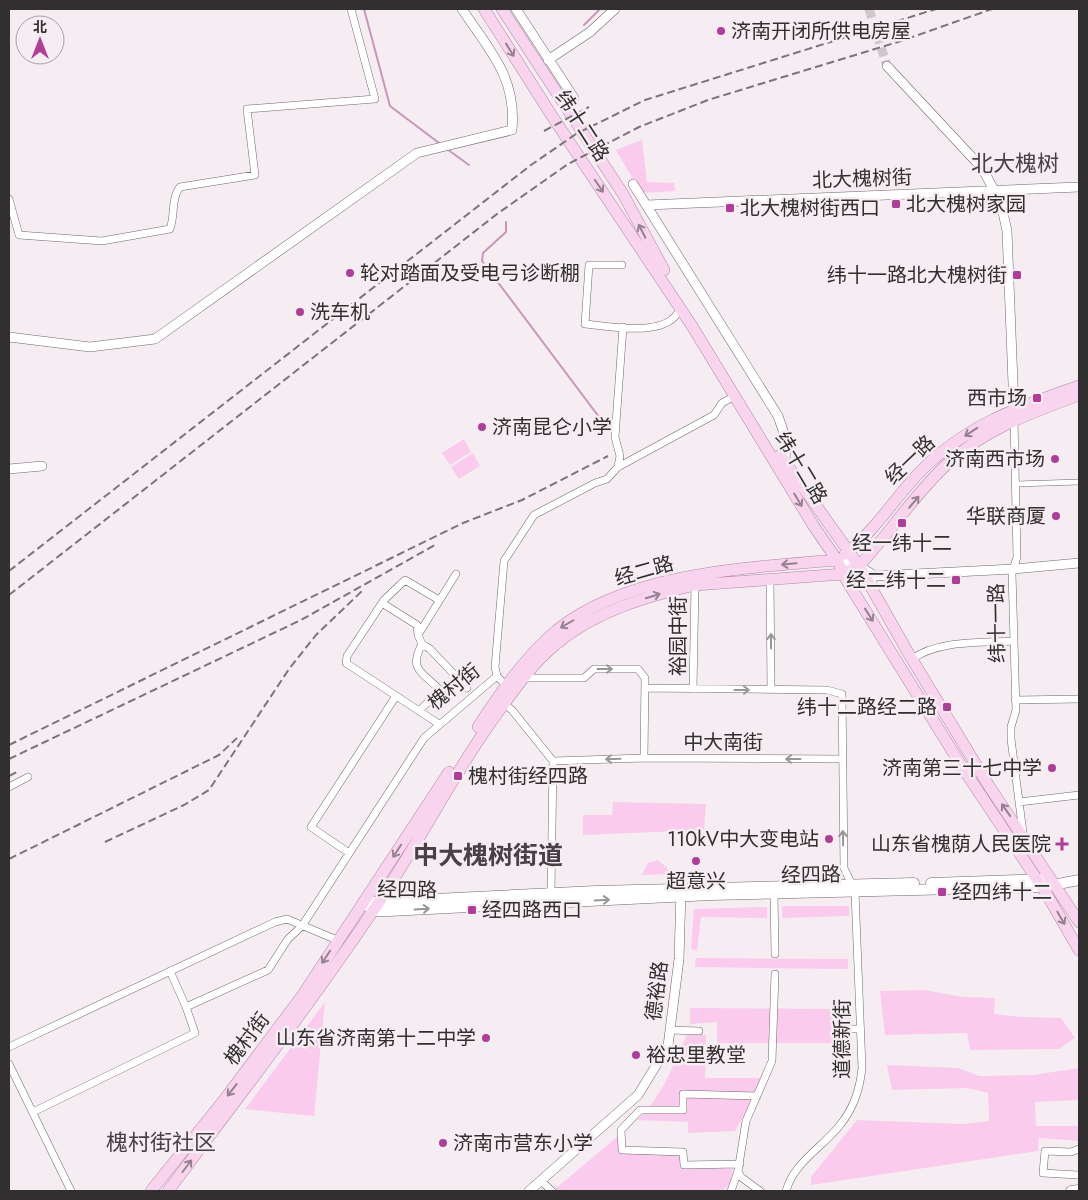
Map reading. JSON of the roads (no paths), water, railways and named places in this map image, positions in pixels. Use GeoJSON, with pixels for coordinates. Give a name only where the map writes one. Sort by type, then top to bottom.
{"type":"FeatureCollection","features":[{"type":"Feature","properties":{"kind":"main road","name":"纬十二路"},"geometry":{"type":"LineString","coordinates":[[484,9],[735,396],[964,770],[1039,883],[1079,950]]}},
{"type":"Feature","properties":{"kind":"main road","name":"纬十二路"},"geometry":{"type":"LineString","coordinates":[[502,9],[623,194],[655,257],[785,463],[860,566],[912,659],[989,786],[1079,922]]}},
{"type":"Feature","properties":{"kind":"main road","name":"经一路"},"geometry":{"type":"LineString","coordinates":[[843,574],[860,566],[944,466],[1014,414],[1079,386]]}},
{"type":"Feature","properties":{"kind":"main road","name":"经一路"},"geometry":{"type":"LineString","coordinates":[[837,560],[872,528],[917,475],[941,454],[991,419],[1079,395]]}},
{"type":"Feature","properties":{"kind":"main road","name":"经二路"},"geometry":{"type":"LineString","coordinates":[[363,902],[491,707],[549,637],[560,628],[604,602],[663,582],[722,571],[837,560]]}},
{"type":"Feature","properties":{"kind":"main road","name":"经二路"},"geometry":{"type":"LineString","coordinates":[[376,906],[453,780],[504,704],[524,678],[557,644],[591,620],[618,607],[695,585],[843,574]]}},
{"type":"Feature","properties":{"kind":"main road","name":"经四路"},"geometry":{"type":"LineString","coordinates":[[1054,882],[1079,874]]}},
{"type":"Feature","properties":{"kind":"main road","name":"经四路"},"geometry":{"type":"LineString","coordinates":[[376,906],[552,893],[854,888],[1039,883],[1079,880]]}},
{"type":"Feature","properties":{"kind":"main road","name":"经四路"},"geometry":{"type":"LineString","coordinates":[[363,902],[376,906],[681,892],[774,894],[854,888]]}},
{"type":"Feature","properties":{"kind":"main road","name":"槐村街"},"geometry":{"type":"LineString","coordinates":[[150,1191],[264,1049],[302,996],[363,902]]}},
{"type":"Feature","properties":{"kind":"main road","name":"槐村街"},"geometry":{"type":"LineString","coordinates":[[168,1191],[274,1050],[376,906]]}},
{"type":"Feature","properties":{"kind":"main road"},"geometry":{"type":"LineString","coordinates":[[1071,1191],[1079,1190]]}},
{"type":"Feature","properties":{"kind":"street"},"geometry":{"type":"LineString","coordinates":[[9,199],[19,235],[33,238],[102,241],[170,229],[173,222],[176,192],[180,187],[255,175],[248,109],[374,99],[351,9]]}},
{"type":"Feature","properties":{"kind":"street"},"geometry":{"type":"LineString","coordinates":[[9,337],[90,348],[155,339],[417,153],[456,142],[512,130],[513,111],[507,78],[462,9]]}},
{"type":"Feature","properties":{"kind":"street"},"geometry":{"type":"LineString","coordinates":[[516,9],[574,98]]}},
{"type":"Feature","properties":{"kind":"street"},"geometry":{"type":"LineString","coordinates":[[548,60],[590,32],[615,9]]}},
{"type":"Feature","properties":{"kind":"street"},"geometry":{"type":"LineString","coordinates":[[886,66],[982,168],[1001,203],[1007,231],[1014,414]]}},
{"type":"Feature","properties":{"kind":"street"},"geometry":{"type":"LineString","coordinates":[[632,184],[647,205],[778,416],[786,439],[785,463]]}},
{"type":"Feature","properties":{"kind":"street","name":"北大槐树街"},"geometry":{"type":"LineString","coordinates":[[647,205],[1079,187]]}},
{"type":"Feature","properties":{"kind":"street"},"geometry":{"type":"LineString","coordinates":[[622,265],[589,265],[585,324],[658,327],[677,314]]}},
{"type":"Feature","properties":{"kind":"street"},"geometry":{"type":"LineString","coordinates":[[618,467],[620,456],[615,437],[623,327]]}},
{"type":"Feature","properties":{"kind":"street"},"geometry":{"type":"LineString","coordinates":[[497,676],[495,667],[504,561],[534,515],[595,483],[608,479],[618,467],[714,415],[722,403],[735,396]]}},
{"type":"Feature","properties":{"kind":"street","name":"纬十一路"},"geometry":{"type":"LineString","coordinates":[[1014,414],[1017,558],[1013,571],[1015,700],[1011,739],[1024,837]]}},
{"type":"Feature","properties":{"kind":"street"},"geometry":{"type":"LineString","coordinates":[[9,469],[42,466]]}},
{"type":"Feature","properties":{"kind":"street"},"geometry":{"type":"LineString","coordinates":[[1016,484],[1079,482]]}},
{"type":"Feature","properties":{"kind":"street","name":"经二路"},"geometry":{"type":"LineString","coordinates":[[837,560],[860,566],[875,576],[1013,571],[1079,563]]}},
{"type":"Feature","properties":{"kind":"street","name":"经二路"},"geometry":{"type":"LineString","coordinates":[[843,574],[868,582],[1079,567]]}},
{"type":"Feature","properties":{"kind":"street"},"geometry":{"type":"LineString","coordinates":[[418,635],[456,574]]}},
{"type":"Feature","properties":{"kind":"street"},"geometry":{"type":"LineString","coordinates":[[770,579],[771,690]]}},
{"type":"Feature","properties":{"kind":"street"},"geometry":{"type":"LineString","coordinates":[[439,600],[405,580],[382,603],[347,656],[346,664],[439,724]]}},
{"type":"Feature","properties":{"kind":"street","name":"裕园中街"},"geometry":{"type":"LineString","coordinates":[[644,758],[645,688],[693,689],[695,585]]}},
{"type":"Feature","properties":{"kind":"street"},"geometry":{"type":"LineString","coordinates":[[382,603],[416,625],[422,644],[430,649],[467,688]]}},
{"type":"Feature","properties":{"kind":"street"},"geometry":{"type":"LineString","coordinates":[[912,659],[920,654],[957,645],[1013,641]]}},
{"type":"Feature","properties":{"kind":"street"},"geometry":{"type":"LineString","coordinates":[[419,711],[436,694],[438,688],[417,668],[415,662],[422,644]]}},
{"type":"Feature","properties":{"kind":"street"},"geometry":{"type":"LineString","coordinates":[[524,678],[584,678],[594,669],[638,669],[645,678],[645,688]]}},
{"type":"Feature","properties":{"kind":"street","name":"槐村街"},"geometry":{"type":"LineString","coordinates":[[186,1007],[268,970],[288,939],[302,926],[424,738],[497,676],[507,687]]}},
{"type":"Feature","properties":{"kind":"street"},"geometry":{"type":"LineString","coordinates":[[693,689],[827,690],[842,694],[844,868],[854,888]]}},
{"type":"Feature","properties":{"kind":"street"},"geometry":{"type":"LineString","coordinates":[[349,854],[311,827],[396,696]]}},
{"type":"Feature","properties":{"kind":"street"},"geometry":{"type":"LineString","coordinates":[[1015,700],[1079,699]]}},
{"type":"Feature","properties":{"kind":"street"},"geometry":{"type":"LineString","coordinates":[[504,704],[512,710],[554,761],[552,893]]}},
{"type":"Feature","properties":{"kind":"street","name":"中大南街"},"geometry":{"type":"LineString","coordinates":[[554,761],[644,758],[842,759]]}},
{"type":"Feature","properties":{"kind":"street"},"geometry":{"type":"LineString","coordinates":[[9,787],[28,777]]}},
{"type":"Feature","properties":{"kind":"street"},"geometry":{"type":"LineString","coordinates":[[1019,802],[1079,795]]}},
{"type":"Feature","properties":{"kind":"street","name":"道德新街"},"geometry":{"type":"LineString","coordinates":[[786,1191],[790,1179],[796,1170],[840,1126],[854,1105],[860,1086],[862,1068],[854,888]]}},
{"type":"Feature","properties":{"kind":"street","name":"德裕路"},"geometry":{"type":"LineString","coordinates":[[529,1191],[638,1095],[668,1046],[679,959],[681,892]]}},
{"type":"Feature","properties":{"kind":"street"},"geometry":{"type":"LineString","coordinates":[[774,894],[775,954]]}},
{"type":"Feature","properties":{"kind":"street"},"geometry":{"type":"LineString","coordinates":[[9,1047],[275,922],[287,919],[337,940]]}},
{"type":"Feature","properties":{"kind":"street"},"geometry":{"type":"LineString","coordinates":[[33,1112],[195,1032],[170,971]]}},
{"type":"Feature","properties":{"kind":"street"},"geometry":{"type":"LineString","coordinates":[[731,1191],[739,1168],[746,1121],[772,1061],[774,974]]}},
{"type":"Feature","properties":{"kind":"street"},"geometry":{"type":"LineString","coordinates":[[839,1029],[860,1029]]}},
{"type":"Feature","properties":{"kind":"street"},"geometry":{"type":"LineString","coordinates":[[670,1030],[699,1031]]}},
{"type":"Feature","properties":{"kind":"street"},"geometry":{"type":"LineString","coordinates":[[9,1064],[29,1103],[28,1107],[33,1112],[71,1191]]}},
{"type":"Feature","properties":{"kind":"street"},"geometry":{"type":"LineString","coordinates":[[739,1168],[684,1165],[683,1152],[622,1150],[621,1130],[640,1110],[683,1110],[683,1094],[758,1096]]}},
{"type":"Feature","properties":{"kind":"street"},"geometry":{"type":"LineString","coordinates":[[1078,1176],[1043,1173],[1045,1150],[1071,1152],[1079,1149]]}},
{"type":"Feature","properties":{"kind":"street"},"geometry":{"type":"LineString","coordinates":[[739,1168],[741,1177],[760,1191]]}},
{"type":"Feature","properties":{"kind":"street"},"geometry":{"type":"LineString","coordinates":[[541,1181],[552,1191]]}},
{"type":"Feature","properties":{"kind":"waterway"},"geometry":{"type":"LineString","coordinates":[[364,9],[390,106],[439,143]]}},
{"type":"Feature","properties":{"kind":"waterway"},"geometry":{"type":"LineString","coordinates":[[584,25],[600,9]]}},
{"type":"Feature","properties":{"kind":"waterway"},"geometry":{"type":"LineString","coordinates":[[447,149],[469,165]]}},
{"type":"Feature","properties":{"kind":"waterway"},"geometry":{"type":"LineString","coordinates":[[506,222],[506,232],[483,253],[482,261],[605,425]]}},
{"type":"Feature","properties":{"kind":"tunnel"},"geometry":{"type":"LineString","coordinates":[[869,9],[887,66]]}},
{"type":"Feature","properties":{"kind":"railway"},"geometry":{"type":"LineString","coordinates":[[9,571],[531,165],[576,134],[645,100],[936,9]]}},
{"type":"Feature","properties":{"kind":"railway"},"geometry":{"type":"LineString","coordinates":[[9,595],[497,214],[568,164],[639,127],[708,100],[901,41],[992,9]]}},
{"type":"Feature","properties":{"kind":"railway"},"geometry":{"type":"LineString","coordinates":[[544,131],[589,107]]}},
{"type":"Feature","properties":{"kind":"railway"},"geometry":{"type":"LineString","coordinates":[[9,745],[463,523],[522,500],[608,456]]}},
{"type":"Feature","properties":{"kind":"railway"},"geometry":{"type":"LineString","coordinates":[[9,759],[301,620],[435,545]]}},
{"type":"Feature","properties":{"kind":"railway"},"geometry":{"type":"LineString","coordinates":[[105,842],[184,805],[209,790],[289,669],[316,635],[362,591]]}},
{"type":"Feature","properties":{"kind":"railway"},"geometry":{"type":"LineString","coordinates":[[9,859],[219,755],[237,738]]}},
{"type":"Feature","properties":{"kind":"railway"},"geometry":{"type":"LineString","coordinates":[[9,776],[17,772]]}},
{"type":"Feature","properties":{"kind":"place","name":"济南开闭所供电房屋"},"geometry":{"type":"Point","coordinates":[721,31]}},
{"type":"Feature","properties":{"kind":"place","name":"北大槐树家园"},"geometry":{"type":"Point","coordinates":[896,204]}},
{"type":"Feature","properties":{"kind":"place","name":"北大槐树街西口"},"geometry":{"type":"Point","coordinates":[730,208]}},
{"type":"Feature","properties":{"kind":"place","name":"轮对踏面及受电弓诊断棚"},"geometry":{"type":"Point","coordinates":[350,273]}},
{"type":"Feature","properties":{"kind":"place","name":"纬十一路北大槐树街"},"geometry":{"type":"Point","coordinates":[1017,275]}},
{"type":"Feature","properties":{"kind":"place","name":"洗车机"},"geometry":{"type":"Point","coordinates":[300,312]}},
{"type":"Feature","properties":{"kind":"place","name":"西市场"},"geometry":{"type":"Point","coordinates":[1037,398]}},
{"type":"Feature","properties":{"kind":"place","name":"济南昆仑小学"},"geometry":{"type":"Point","coordinates":[482,427]}},
{"type":"Feature","properties":{"kind":"place","name":"济南西市场"},"geometry":{"type":"Point","coordinates":[1055,459]}},
{"type":"Feature","properties":{"kind":"place","name":"华联商厦"},"geometry":{"type":"Point","coordinates":[1056,516]}},
{"type":"Feature","properties":{"kind":"place","name":"经一纬十二"},"geometry":{"type":"Point","coordinates":[902,523]}},
{"type":"Feature","properties":{"kind":"place","name":"经二纬十二"},"geometry":{"type":"Point","coordinates":[956,580]}},
{"type":"Feature","properties":{"kind":"place","name":"纬十二路经二路"},"geometry":{"type":"Point","coordinates":[947,707]}},
{"type":"Feature","properties":{"kind":"place","name":"济南第三十七中学"},"geometry":{"type":"Point","coordinates":[1052,768]}},
{"type":"Feature","properties":{"kind":"place","name":"槐村街经四路"},"geometry":{"type":"Point","coordinates":[458,776]}},
{"type":"Feature","properties":{"kind":"place","name":"110kV中大变电站"},"geometry":{"type":"Point","coordinates":[829,839]}},
{"type":"Feature","properties":{"kind":"place","name":"山东省槐荫人民医院"},"geometry":{"type":"Point","coordinates":[1062,844]}},
{"type":"Feature","properties":{"kind":"place","name":"超意兴"},"geometry":{"type":"Point","coordinates":[696,861]}},
{"type":"Feature","properties":{"kind":"place","name":"经四纬十二"},"geometry":{"type":"Point","coordinates":[942,892]}},
{"type":"Feature","properties":{"kind":"place","name":"经四路西口"},"geometry":{"type":"Point","coordinates":[472,910]}},
{"type":"Feature","properties":{"kind":"place","name":"山东省济南第十二中学"},"geometry":{"type":"Point","coordinates":[486,1038]}},
{"type":"Feature","properties":{"kind":"place","name":"裕忠里教堂"},"geometry":{"type":"Point","coordinates":[636,1055]}},
{"type":"Feature","properties":{"kind":"place","name":"济南市营东小学"},"geometry":{"type":"Point","coordinates":[443,1143]}},
{"type":"Feature","properties":{"kind":"district","name":"北大槐树"},"geometry":{"type":"Point","coordinates":[1015,163]}},
{"type":"Feature","properties":{"kind":"district","name":"中大槐树街道"},"geometry":{"type":"Point","coordinates":[488,855]}},
{"type":"Feature","properties":{"kind":"district","name":"槐村街社区"},"geometry":{"type":"Point","coordinates":[161,1142]}}]}
